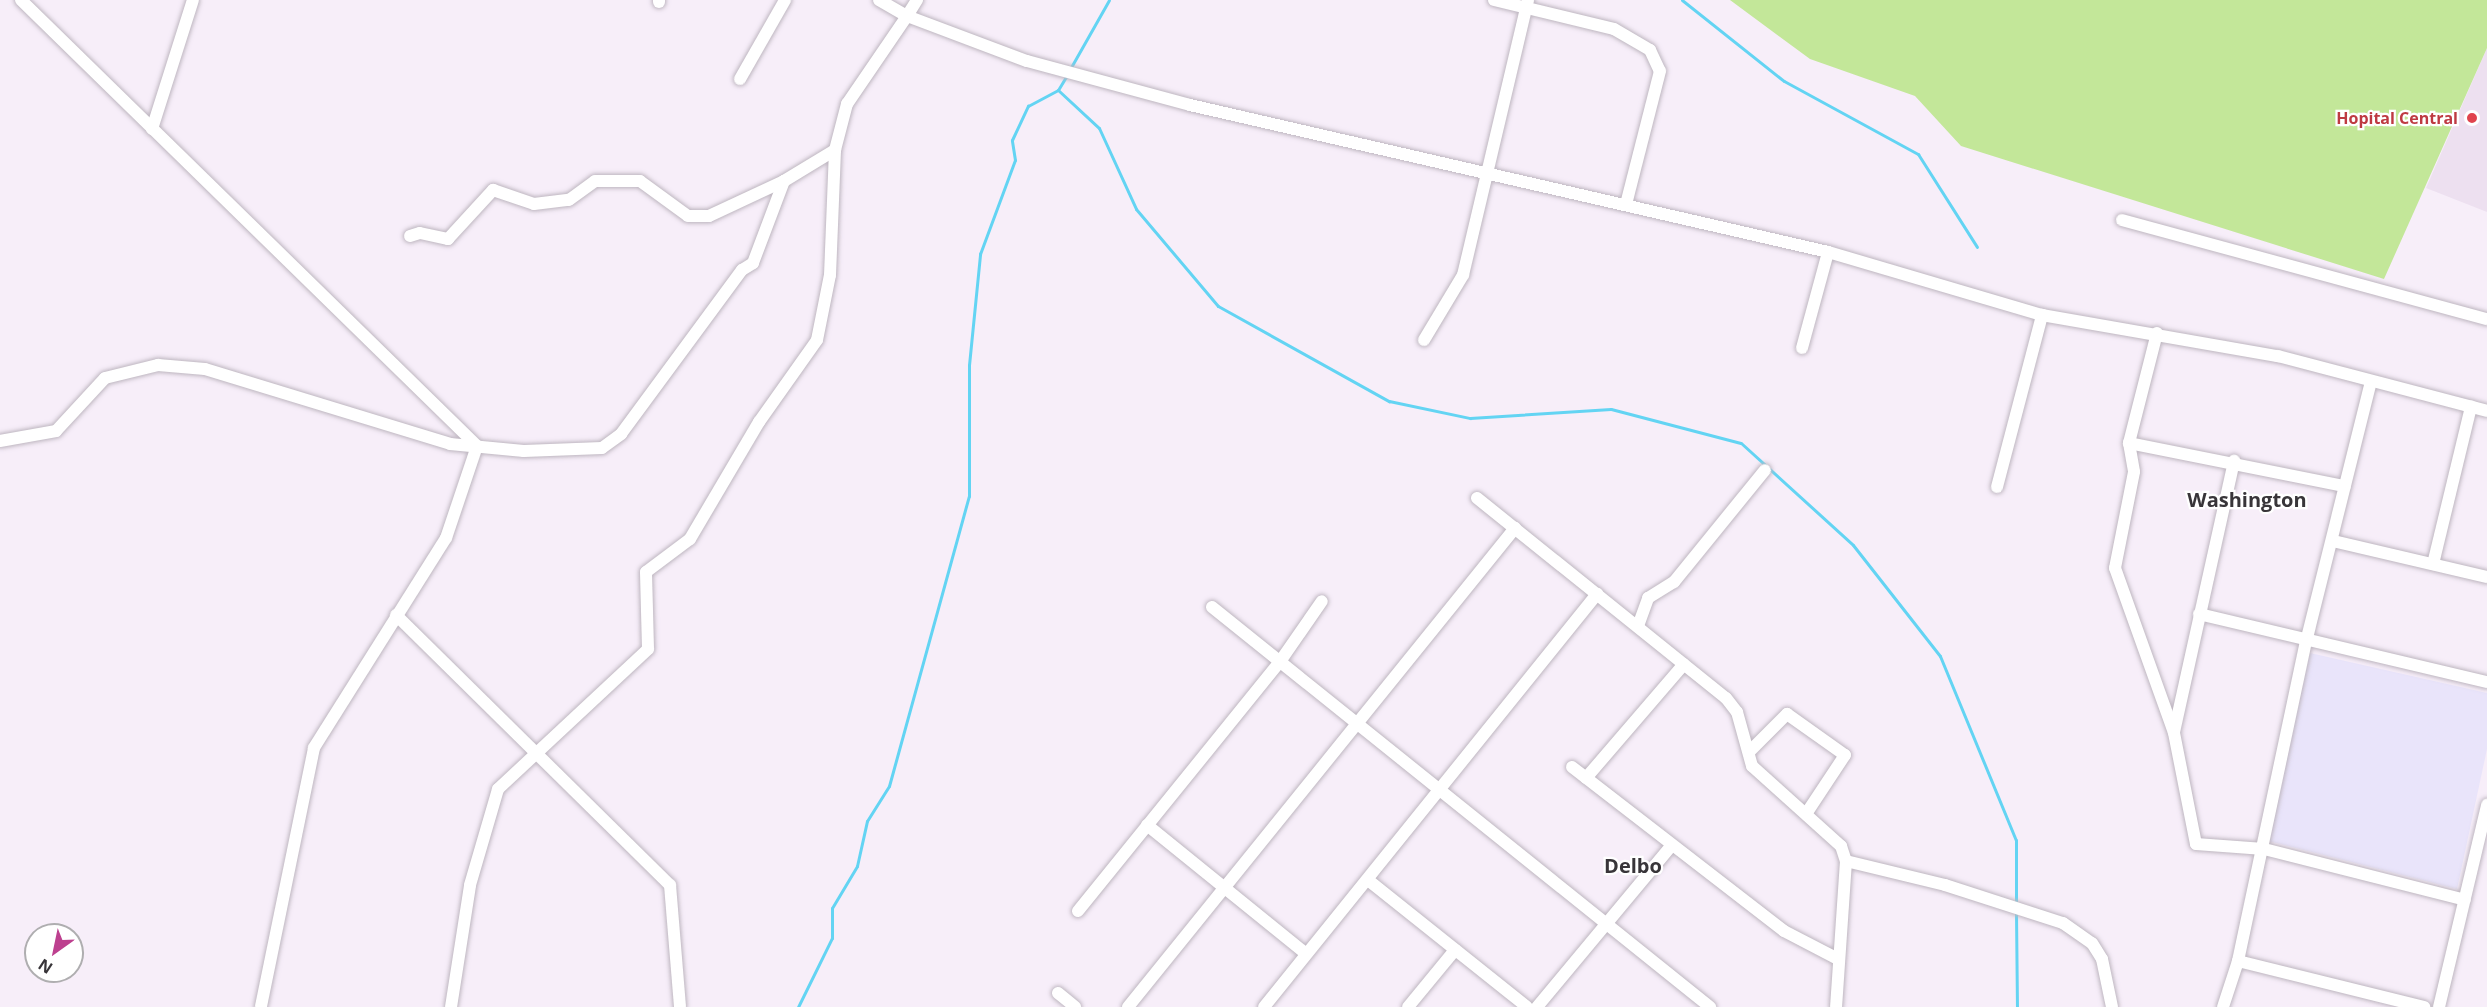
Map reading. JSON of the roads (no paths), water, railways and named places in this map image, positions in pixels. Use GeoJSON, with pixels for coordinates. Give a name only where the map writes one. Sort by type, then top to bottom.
{"type":"FeatureCollection","features":[{"type":"Feature","properties":{"kind":"street"},"geometry":{"type":"LineString","coordinates":[[21,0],[477,446]]}},
{"type":"Feature","properties":{"kind":"street"},"geometry":{"type":"LineString","coordinates":[[152,129],[193,0]]}},
{"type":"Feature","properties":{"kind":"street"},"geometry":{"type":"LineString","coordinates":[[740,79],[785,0]]}},
{"type":"Feature","properties":{"kind":"street"},"geometry":{"type":"LineString","coordinates":[[879,0],[907,16],[1027,61],[1190,105],[1828,252],[2042,315],[2157,333],[2487,411]]}},
{"type":"Feature","properties":{"kind":"street"},"geometry":{"type":"LineString","coordinates":[[451,1007],[470,885],[490,806],[498,789],[648,649],[646,572],[690,539],[759,422],[817,340],[830,275],[835,150],[847,104],[917,0]]}},
{"type":"Feature","properties":{"kind":"street"},"geometry":{"type":"LineString","coordinates":[[1494,0],[1527,4],[1614,29],[1650,50],[1660,70],[1626,204]]}},
{"type":"Feature","properties":{"kind":"street"},"geometry":{"type":"LineString","coordinates":[[1424,340],[1463,275],[1484,171],[1527,4]]}},
{"type":"Feature","properties":{"kind":"street"},"geometry":{"type":"LineString","coordinates":[[410,236],[420,233],[448,239],[493,190],[534,204],[568,200],[595,182],[640,181],[688,216],[709,216],[784,181],[835,150]]}},
{"type":"Feature","properties":{"kind":"street"},"geometry":{"type":"LineString","coordinates":[[0,441],[56,431],[105,378],[158,365],[205,369],[450,444],[524,451],[602,448],[621,434],[742,270],[753,263],[784,181]]}},
{"type":"Feature","properties":{"kind":"street"},"geometry":{"type":"LineString","coordinates":[[2122,220],[2487,319]]}},
{"type":"Feature","properties":{"kind":"street"},"geometry":{"type":"LineString","coordinates":[[1802,348],[1828,252]]}},
{"type":"Feature","properties":{"kind":"street"},"geometry":{"type":"LineString","coordinates":[[1997,487],[2042,315]]}},
{"type":"Feature","properties":{"kind":"street"},"geometry":{"type":"LineString","coordinates":[[2157,333],[2129,442],[2134,472],[2115,568],[2174,733],[2196,844],[2264,849],[2465,900]]}},
{"type":"Feature","properties":{"kind":"street"},"geometry":{"type":"LineString","coordinates":[[2223,1007],[2238,961],[2264,849],[2306,642],[2371,382]]}},
{"type":"Feature","properties":{"kind":"street"},"geometry":{"type":"LineString","coordinates":[[2433,564],[2471,407]]}},
{"type":"Feature","properties":{"kind":"street"},"geometry":{"type":"LineString","coordinates":[[2129,442],[2234,461],[2345,486]]}},
{"type":"Feature","properties":{"kind":"street"},"geometry":{"type":"LineString","coordinates":[[261,1007],[314,748],[446,538],[477,446]]}},
{"type":"Feature","properties":{"kind":"street"},"geometry":{"type":"LineString","coordinates":[[2174,733],[2234,461]]}},
{"type":"Feature","properties":{"kind":"street"},"geometry":{"type":"LineString","coordinates":[[1638,626],[1648,598],[1674,582],[1765,470]]}},
{"type":"Feature","properties":{"kind":"street"},"geometry":{"type":"LineString","coordinates":[[1477,498],[1638,626],[1737,712],[1749,752],[1764,780],[1808,811],[1834,837],[1846,861],[1836,1007]]}},
{"type":"Feature","properties":{"kind":"street"},"geometry":{"type":"LineString","coordinates":[[1128,1007],[1358,727],[1515,528]]}},
{"type":"Feature","properties":{"kind":"street"},"geometry":{"type":"LineString","coordinates":[[2333,541],[2487,577]]}},
{"type":"Feature","properties":{"kind":"street"},"geometry":{"type":"LineString","coordinates":[[1264,1007],[1304,952],[1368,880],[1597,594]]}},
{"type":"Feature","properties":{"kind":"street"},"geometry":{"type":"LineString","coordinates":[[1078,910],[1280,663],[1322,601]]}},
{"type":"Feature","properties":{"kind":"street"},"geometry":{"type":"LineString","coordinates":[[1212,607],[1438,792],[1710,1007]]}},
{"type":"Feature","properties":{"kind":"street"},"geometry":{"type":"LineString","coordinates":[[2199,614],[2306,642],[2487,682]]}},
{"type":"Feature","properties":{"kind":"street"},"geometry":{"type":"LineString","coordinates":[[396,615],[538,752],[670,885],[680,1007]]}},
{"type":"Feature","properties":{"kind":"street"},"geometry":{"type":"LineString","coordinates":[[1586,778],[1684,664]]}},
{"type":"Feature","properties":{"kind":"street"},"geometry":{"type":"LineString","coordinates":[[1749,752],[1787,714],[1845,755],[1808,811]]}},
{"type":"Feature","properties":{"kind":"street"},"geometry":{"type":"LineString","coordinates":[[1572,767],[1671,846],[1784,931],[1838,958]]}},
{"type":"Feature","properties":{"kind":"street"},"geometry":{"type":"LineString","coordinates":[[2439,1007],[2487,805]]}},
{"type":"Feature","properties":{"kind":"street"},"geometry":{"type":"LineString","coordinates":[[1147,825],[1304,952]]}},
{"type":"Feature","properties":{"kind":"street"},"geometry":{"type":"LineString","coordinates":[[1537,1007],[1671,846]]}},
{"type":"Feature","properties":{"kind":"street"},"geometry":{"type":"LineString","coordinates":[[1846,861],[1955,888],[2070,927],[2102,959],[2112,1007]]}},
{"type":"Feature","properties":{"kind":"street"},"geometry":{"type":"LineString","coordinates":[[1368,880],[1527,1007]]}},
{"type":"Feature","properties":{"kind":"street"},"geometry":{"type":"LineString","coordinates":[[1408,1007],[1455,950]]}},
{"type":"Feature","properties":{"kind":"street"},"geometry":{"type":"LineString","coordinates":[[2238,961],[2424,1007]]}},
{"type":"Feature","properties":{"kind":"street"},"geometry":{"type":"LineString","coordinates":[[1059,993],[1075,1007]]}},
{"type":"Feature","properties":{"kind":"waterway"},"geometry":{"type":"LineString","coordinates":[[1070,69],[1109,0]]}},
{"type":"Feature","properties":{"kind":"waterway"},"geometry":{"type":"LineString","coordinates":[[1682,0],[1784,81],[1918,154],[1977,247]]}},
{"type":"Feature","properties":{"kind":"waterway"},"geometry":{"type":"LineString","coordinates":[[798,1007],[832,938],[832,908],[857,866],[867,821],[889,786],[969,496],[969,365],[980,254],[1015,160],[1012,140],[1028,106],[1058,90],[1067,75]]}},
{"type":"Feature","properties":{"kind":"waterway"},"geometry":{"type":"LineString","coordinates":[[1058,90],[1099,128],[1136,209],[1218,306],[1389,401],[1470,418],[1611,409],[1741,443],[1853,545],[1940,656],[2016,840],[2016,903]]}},
{"type":"Feature","properties":{"kind":"waterway"},"geometry":{"type":"LineString","coordinates":[[2016,913],[2017,1007]]}},
{"type":"Feature","properties":{"kind":"place","name":"Hopital Central"},"geometry":{"type":"Point","coordinates":[2472,118]}},
{"type":"Feature","properties":{"kind":"district","name":"Washington"},"geometry":{"type":"Point","coordinates":[2247,499]}},
{"type":"Feature","properties":{"kind":"district","name":"Delbo"},"geometry":{"type":"Point","coordinates":[1633,865]}}]}
